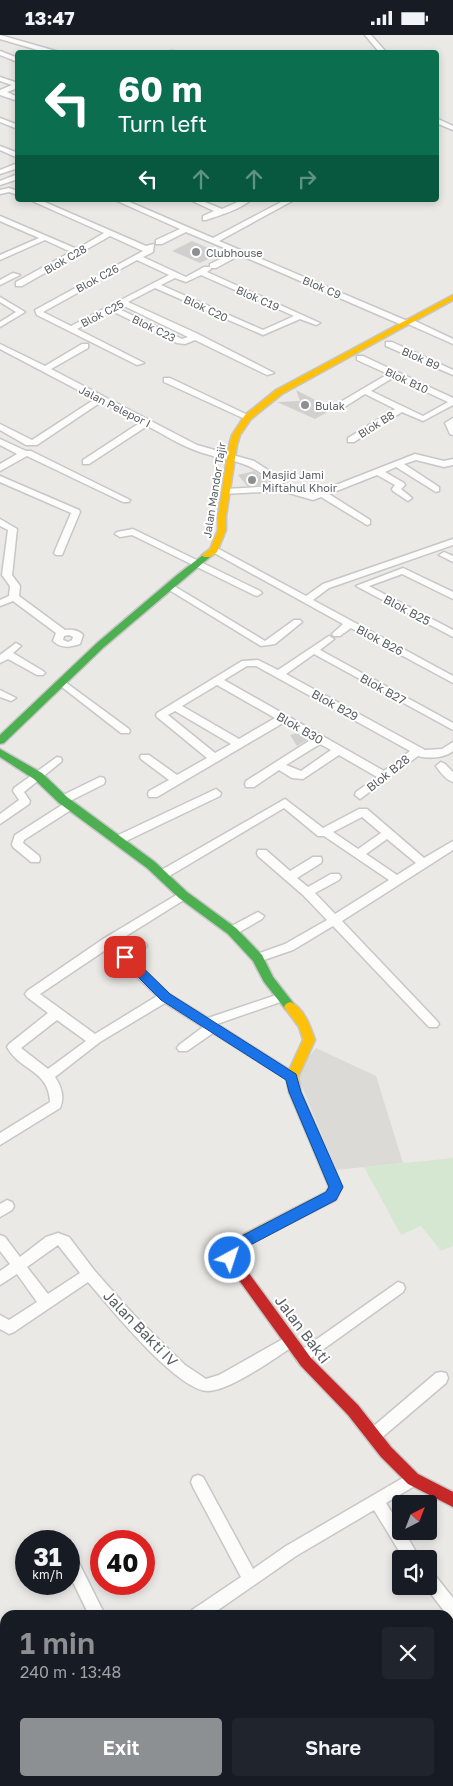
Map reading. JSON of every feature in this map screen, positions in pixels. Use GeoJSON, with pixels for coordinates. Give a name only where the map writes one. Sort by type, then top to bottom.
{"type":"FeatureCollection","features":[{"type":"Feature","properties":{"kind":"street"},"geometry":{"type":"LineString","coordinates":[[368,35],[381,50]]}},
{"type":"Feature","properties":{"kind":"street"},"geometry":{"type":"LineString","coordinates":[[0,37],[46,50]]}},
{"type":"Feature","properties":{"kind":"street"},"geometry":{"type":"LineString","coordinates":[[0,53],[15,59]]}},
{"type":"Feature","properties":{"kind":"street"},"geometry":{"type":"LineString","coordinates":[[0,79],[15,84]]}},
{"type":"Feature","properties":{"kind":"street"},"geometry":{"type":"LineString","coordinates":[[1,93],[15,86]]}},
{"type":"Feature","properties":{"kind":"street"},"geometry":{"type":"LineString","coordinates":[[1,93],[15,98]]}},
{"type":"Feature","properties":{"kind":"street"},"geometry":{"type":"LineString","coordinates":[[0,120],[15,126]]}},
{"type":"Feature","properties":{"kind":"street"},"geometry":{"type":"LineString","coordinates":[[439,123],[452,128]]}},
{"type":"Feature","properties":{"kind":"street"},"geometry":{"type":"LineString","coordinates":[[0,148],[15,155]]}},
{"type":"Feature","properties":{"kind":"street"},"geometry":{"type":"LineString","coordinates":[[0,173],[15,166]]}},
{"type":"Feature","properties":{"kind":"street"},"geometry":{"type":"LineString","coordinates":[[0,183],[15,177]]}},
{"type":"Feature","properties":{"kind":"street"},"geometry":{"type":"LineString","coordinates":[[0,192],[14,191]]}},
{"type":"Feature","properties":{"kind":"street"},"geometry":{"type":"LineString","coordinates":[[39,202],[110,233],[153,245],[186,229]]}},
{"type":"Feature","properties":{"kind":"street","name":"Blok C9"},"geometry":{"type":"LineString","coordinates":[[124,202],[453,342]]}},
{"type":"Feature","properties":{"kind":"street"},"geometry":{"type":"LineString","coordinates":[[199,202],[220,211]]}},
{"type":"Feature","properties":{"kind":"street"},"geometry":{"type":"LineString","coordinates":[[206,218],[243,202]]}},
{"type":"Feature","properties":{"kind":"street"},"geometry":{"type":"LineString","coordinates":[[213,241],[285,202]]}},
{"type":"Feature","properties":{"kind":"street"},"geometry":{"type":"LineString","coordinates":[[0,218],[76,251]]}},
{"type":"Feature","properties":{"kind":"street","name":"Blok C28"},"geometry":{"type":"LineString","coordinates":[[20,284],[72,257],[76,251],[110,233]]}},
{"type":"Feature","properties":{"kind":"street"},"geometry":{"type":"LineString","coordinates":[[0,258],[44,238]]}},
{"type":"Feature","properties":{"kind":"street","name":"Blok C26"},"geometry":{"type":"LineString","coordinates":[[71,329],[40,313],[42,307],[150,250],[153,245]]}},
{"type":"Feature","properties":{"kind":"street"},"geometry":{"type":"LineString","coordinates":[[0,251],[8,255]]}},
{"type":"Feature","properties":{"kind":"street"},"geometry":{"type":"LineString","coordinates":[[167,290],[239,252]]}},
{"type":"Feature","properties":{"kind":"street"},"geometry":{"type":"LineString","coordinates":[[137,257],[186,280]]}},
{"type":"Feature","properties":{"kind":"street","name":"Blok C19"},"geometry":{"type":"LineString","coordinates":[[207,269],[316,323]]}},
{"type":"Feature","properties":{"kind":"street"},"geometry":{"type":"LineString","coordinates":[[0,283],[16,275]]}},
{"type":"Feature","properties":{"kind":"street","name":"Blok C25"},"geometry":{"type":"LineString","coordinates":[[71,329],[174,275]]}},
{"type":"Feature","properties":{"kind":"street","name":"Blok C20"},"geometry":{"type":"LineString","coordinates":[[155,285],[258,332],[267,333],[300,316]]}},
{"type":"Feature","properties":{"kind":"street","name":"Jalan Mandor Tajir"},"geometry":{"type":"LineString","coordinates":[[0,741],[92,654],[169,586],[214,551],[222,530],[226,492],[236,435],[248,417],[269,399],[295,382],[453,297]]}},
{"type":"Feature","properties":{"kind":"street"},"geometry":{"type":"LineString","coordinates":[[0,299],[16,306],[21,313],[0,325]]}},
{"type":"Feature","properties":{"kind":"street","name":"Blok C23"},"geometry":{"type":"LineString","coordinates":[[122,302],[270,373]]}},
{"type":"Feature","properties":{"kind":"street","name":"Blok C23"},"geometry":{"type":"LineString","coordinates":[[112,308],[180,341],[190,339],[194,337],[193,335]]}},
{"type":"Feature","properties":{"kind":"street","name":"Blok C25"},"geometry":{"type":"LineString","coordinates":[[71,329],[140,363]]}},
{"type":"Feature","properties":{"kind":"street","name":"Blok B9"},"geometry":{"type":"LineString","coordinates":[[389,344],[453,373]]}},
{"type":"Feature","properties":{"kind":"street","name":"Jalan Pelepor I"},"geometry":{"type":"LineString","coordinates":[[0,346],[99,403],[147,422],[199,449],[250,461],[264,469],[282,488]]}},
{"type":"Feature","properties":{"kind":"street"},"geometry":{"type":"LineString","coordinates":[[44,370],[85,346]]}},
{"type":"Feature","properties":{"kind":"street","name":"Blok B10"},"geometry":{"type":"LineString","coordinates":[[360,358],[453,402]]}},
{"type":"Feature","properties":{"kind":"street"},"geometry":{"type":"LineString","coordinates":[[340,406],[392,374]]}},
{"type":"Feature","properties":{"kind":"street"},"geometry":{"type":"LineString","coordinates":[[167,379],[248,417]]}},
{"type":"Feature","properties":{"kind":"street","name":"Blok B8"},"geometry":{"type":"LineString","coordinates":[[364,391],[423,419],[453,402]]}},
{"type":"Feature","properties":{"kind":"street"},"geometry":{"type":"LineString","coordinates":[[0,427],[29,443],[34,443],[99,403]]}},
{"type":"Feature","properties":{"kind":"street"},"geometry":{"type":"LineString","coordinates":[[0,467],[26,453],[99,403]]}},
{"type":"Feature","properties":{"kind":"street","name":"Blok B8"},"geometry":{"type":"LineString","coordinates":[[351,440],[401,409]]}},
{"type":"Feature","properties":{"kind":"street"},"geometry":{"type":"LineString","coordinates":[[453,421],[449,423],[453,432]]}},
{"type":"Feature","properties":{"kind":"street"},"geometry":{"type":"LineString","coordinates":[[86,462],[147,422]]}},
{"type":"Feature","properties":{"kind":"street"},"geometry":{"type":"LineString","coordinates":[[0,442],[126,500]]}},
{"type":"Feature","properties":{"kind":"street"},"geometry":{"type":"LineString","coordinates":[[226,492],[282,488],[309,497],[323,494],[415,457],[444,464],[453,462]]}},
{"type":"Feature","properties":{"kind":"street"},"geometry":{"type":"LineString","coordinates":[[397,464],[436,489]]}},
{"type":"Feature","properties":{"kind":"street"},"geometry":{"type":"LineString","coordinates":[[379,472],[401,485],[396,489],[408,499]]}},
{"type":"Feature","properties":{"kind":"street"},"geometry":{"type":"LineString","coordinates":[[0,479],[76,512],[59,553]]}},
{"type":"Feature","properties":{"kind":"street"},"geometry":{"type":"LineString","coordinates":[[323,494],[367,522]]}},
{"type":"Feature","properties":{"kind":"street"},"geometry":{"type":"LineString","coordinates":[[0,522],[13,529],[4,574],[15,586],[14,597]]}},
{"type":"Feature","properties":{"kind":"street"},"geometry":{"type":"LineString","coordinates":[[120,534],[133,532],[257,593]]}},
{"type":"Feature","properties":{"kind":"street"},"geometry":{"type":"LineString","coordinates":[[307,600],[326,586],[453,542]]}},
{"type":"Feature","properties":{"kind":"street","name":"Blok B26"},"geometry":{"type":"LineString","coordinates":[[214,551],[453,680]]}},
{"type":"Feature","properties":{"kind":"street","name":"Blok B25"},"geometry":{"type":"LineString","coordinates":[[453,596],[406,572],[400,571],[361,587],[453,634]]}},
{"type":"Feature","properties":{"kind":"street"},"geometry":{"type":"LineString","coordinates":[[169,586],[264,644],[272,642],[297,622]]}},
{"type":"Feature","properties":{"kind":"street"},"geometry":{"type":"LineString","coordinates":[[0,603],[14,597]]}},
{"type":"Feature","properties":{"kind":"street"},"geometry":{"type":"LineString","coordinates":[[14,597],[63,633],[70,632],[78,635],[78,640],[74,644],[92,654]]}},
{"type":"Feature","properties":{"kind":"street"},"geometry":{"type":"LineString","coordinates":[[280,674],[350,624]]}},
{"type":"Feature","properties":{"kind":"street"},"geometry":{"type":"LineString","coordinates":[[16,646],[4,657],[40,673]]}},
{"type":"Feature","properties":{"kind":"street","name":"Blok B27"},"geometry":{"type":"LineString","coordinates":[[314,650],[453,727]]}},
{"type":"Feature","properties":{"kind":"street","name":"Blok B29"},"geometry":{"type":"LineString","coordinates":[[216,680],[251,661],[280,674],[417,751]]}},
{"type":"Feature","properties":{"kind":"street"},"geometry":{"type":"LineString","coordinates":[[214,758],[161,715],[216,680]]}},
{"type":"Feature","properties":{"kind":"street","name":"Blok B30"},"geometry":{"type":"LineString","coordinates":[[216,680],[384,776]]}},
{"type":"Feature","properties":{"kind":"street"},"geometry":{"type":"LineString","coordinates":[[61,682],[125,731]]}},
{"type":"Feature","properties":{"kind":"street"},"geometry":{"type":"LineString","coordinates":[[0,693],[10,698]]}},
{"type":"Feature","properties":{"kind":"street"},"geometry":{"type":"LineString","coordinates":[[174,706],[239,743]]}},
{"type":"Feature","properties":{"kind":"street"},"geometry":{"type":"LineString","coordinates":[[153,794],[283,718]]}},
{"type":"Feature","properties":{"kind":"street"},"geometry":{"type":"LineString","coordinates":[[250,784],[320,739]]}},
{"type":"Feature","properties":{"kind":"street"},"geometry":{"type":"LineString","coordinates":[[417,751],[433,755],[445,752],[453,745]]}},
{"type":"Feature","properties":{"kind":"street"},"geometry":{"type":"LineString","coordinates":[[279,766],[296,775],[303,775],[338,750]]}},
{"type":"Feature","properties":{"kind":"street","name":"Blok B28"},"geometry":{"type":"LineString","coordinates":[[360,795],[417,751]]}},
{"type":"Feature","properties":{"kind":"street"},"geometry":{"type":"LineString","coordinates":[[0,752],[38,776],[67,803],[162,875],[183,895],[232,931],[258,958],[268,979],[304,1025],[309,1039],[304,1055],[292,1077],[165,997],[125,957],[107,942]]}},
{"type":"Feature","properties":{"kind":"street"},"geometry":{"type":"LineString","coordinates":[[145,757],[176,781]]}},
{"type":"Feature","properties":{"kind":"street"},"geometry":{"type":"LineString","coordinates":[[0,820],[25,801],[18,791],[57,760]]}},
{"type":"Feature","properties":{"kind":"street"},"geometry":{"type":"LineString","coordinates":[[441,766],[453,778]]}},
{"type":"Feature","properties":{"kind":"street"},"geometry":{"type":"LineString","coordinates":[[35,859],[17,844],[19,838],[100,781]]}},
{"type":"Feature","properties":{"kind":"street"},"geometry":{"type":"LineString","coordinates":[[118,840],[216,793]]}},
{"type":"Feature","properties":{"kind":"street"},"geometry":{"type":"LineString","coordinates":[[162,875],[283,803],[287,804],[317,831],[322,833],[363,813],[424,864]]}},
{"type":"Feature","properties":{"kind":"street"},"geometry":{"type":"LineString","coordinates":[[326,832],[396,880]]}},
{"type":"Feature","properties":{"kind":"street"},"geometry":{"type":"LineString","coordinates":[[358,854],[388,833]]}},
{"type":"Feature","properties":{"kind":"street"},"geometry":{"type":"LineString","coordinates":[[258,958],[289,947],[335,921],[453,845]]}},
{"type":"Feature","properties":{"kind":"street"},"geometry":{"type":"LineString","coordinates":[[262,853],[307,892],[360,950],[433,1024]]}},
{"type":"Feature","properties":{"kind":"street"},"geometry":{"type":"LineString","coordinates":[[290,877],[318,861]]}},
{"type":"Feature","properties":{"kind":"street"},"geometry":{"type":"LineString","coordinates":[[307,892],[335,877]]}},
{"type":"Feature","properties":{"kind":"street"},"geometry":{"type":"LineString","coordinates":[[96,1039],[88,1037],[31,994],[107,942],[183,895]]}},
{"type":"Feature","properties":{"kind":"street"},"geometry":{"type":"LineString","coordinates":[[232,931],[258,916]]}},
{"type":"Feature","properties":{"kind":"street"},"geometry":{"type":"LineString","coordinates":[[125,957],[141,946]]}},
{"type":"Feature","properties":{"kind":"street"},"geometry":{"type":"LineString","coordinates":[[48,1075],[96,1039],[165,997]]}},
{"type":"Feature","properties":{"kind":"street"},"geometry":{"type":"LineString","coordinates":[[183,1049],[210,1025],[282,997]]}},
{"type":"Feature","properties":{"kind":"street"},"geometry":{"type":"LineString","coordinates":[[0,1140],[56,1104],[55,1085],[48,1075],[13,1047],[56,1013]]}},
{"type":"Feature","properties":{"kind":"street","name":"Jalan Bakti"},"geometry":{"type":"LineString","coordinates":[[292,1077],[295,1092],[336,1187],[331,1196],[234,1247],[230,1252],[230,1258],[261,1298],[302,1357],[374,1435],[386,1452],[413,1479],[453,1500]]}},
{"type":"Feature","properties":{"kind":"street","name":"Jalan Bakti IV"},"geometry":{"type":"LineString","coordinates":[[17,1265],[51,1241],[58,1239],[64,1241],[89,1274],[158,1350],[194,1382],[208,1385],[221,1382],[290,1341]]}},
{"type":"Feature","properties":{"kind":"street"},"geometry":{"type":"LineString","coordinates":[[0,1241],[46,1303]]}},
{"type":"Feature","properties":{"kind":"street"},"geometry":{"type":"LineString","coordinates":[[0,1279],[17,1265]]}},
{"type":"Feature","properties":{"kind":"street"},"geometry":{"type":"LineString","coordinates":[[0,1321],[5,1328],[9,1329],[89,1274]]}},
{"type":"Feature","properties":{"kind":"street"},"geometry":{"type":"LineString","coordinates":[[302,1357],[398,1288]]}},
{"type":"Feature","properties":{"kind":"street"},"geometry":{"type":"LineString","coordinates":[[374,1435],[441,1378]]}},
{"type":"Feature","properties":{"kind":"street"},"geometry":{"type":"LineString","coordinates":[[205,1610],[252,1580],[291,1551],[413,1479]]}},
{"type":"Feature","properties":{"kind":"street"},"geometry":{"type":"LineString","coordinates":[[198,1483],[216,1511],[252,1580]]}},
{"type":"Feature","properties":{"kind":"street"},"geometry":{"type":"LineString","coordinates":[[376,1501],[407,1550]]}},
{"type":"Feature","properties":{"kind":"street"},"geometry":{"type":"LineString","coordinates":[[80,1580],[95,1610]]}},
{"type":"Feature","properties":{"kind":"street"},"geometry":{"type":"LineString","coordinates":[[437,1589],[453,1610]]}},
{"type":"Feature","properties":{"kind":"shaded area"},"geometry":{"type":"Polygon","coordinates":[[[316,1048],[376,1076],[403,1163],[336,1170],[296,1072],[316,1048]]]}},
{"type":"Feature","properties":{"kind":"green space"},"geometry":{"type":"Polygon","coordinates":[[[453,1158],[453,1246],[441,1251],[421,1226],[401,1235],[364,1167],[453,1158]]]}},
{"type":"Feature","properties":{"kind":"building","name":"Clubhouse"},"geometry":{"type":"Polygon","coordinates":[[[192,241],[220,253],[200,263],[172,251],[192,241]]]}},
{"type":"Feature","properties":{"kind":"building","name":"Bulak"},"geometry":{"type":"Polygon","coordinates":[[[296,390],[333,409],[315,419],[277,402],[300,401],[296,390]]]}},
{"type":"Feature","properties":{"kind":"building","name":"Masjid Jami Miftahul Khoir"},"geometry":{"type":"Polygon","coordinates":[[[254,471],[269,484],[247,486],[238,475],[254,471]]]}},
{"type":"Feature","properties":{"kind":"building"},"geometry":{"type":"Polygon","coordinates":[[[297,733],[307,740],[297,746],[290,735],[297,733]]]}},
{"type":"Feature","properties":{"kind":"traffic: fast"},"geometry":{"type":"LineString","coordinates":[[0,741],[101,645],[207,555]]}},
{"type":"Feature","properties":{"kind":"traffic: fast"},"geometry":{"type":"LineString","coordinates":[[0,752],[38,776],[63,800],[151,865],[183,895],[232,931],[258,958],[268,979],[290,1007]]}},
{"type":"Feature","properties":{"kind":"traffic: slow"},"geometry":{"type":"LineString","coordinates":[[207,555],[214,550],[222,530],[222,516],[233,445],[236,435],[248,417],[279,392],[453,297]]}},
{"type":"Feature","properties":{"kind":"traffic: slow"},"geometry":{"type":"LineString","coordinates":[[249,1238],[331,1196],[336,1187],[295,1092],[292,1077],[309,1040],[304,1025],[290,1007]]}},
{"type":"Feature","properties":{"kind":"traffic: jam"},"geometry":{"type":"LineString","coordinates":[[249,1238],[234,1248],[230,1258],[306,1362],[353,1410],[386,1452],[413,1479],[453,1500]]}},
{"type":"Feature","properties":{"kind":"place","name":"Clubhouse"},"geometry":{"type":"Point","coordinates":[196,252]}},
{"type":"Feature","properties":{"kind":"place","name":"Bulak"},"geometry":{"type":"Point","coordinates":[305,405]}},
{"type":"Feature","properties":{"kind":"place","name":"Masjid Jami Miftahul Khoir"},"geometry":{"type":"Point","coordinates":[252,480]}},
{"type":"Feature","properties":{"kind":"route"},"geometry":{"type":"LineString","coordinates":[[125,957],[165,997],[292,1077],[295,1092],[336,1187],[331,1196],[234,1247],[230,1252],[230,1258]]}}]}
